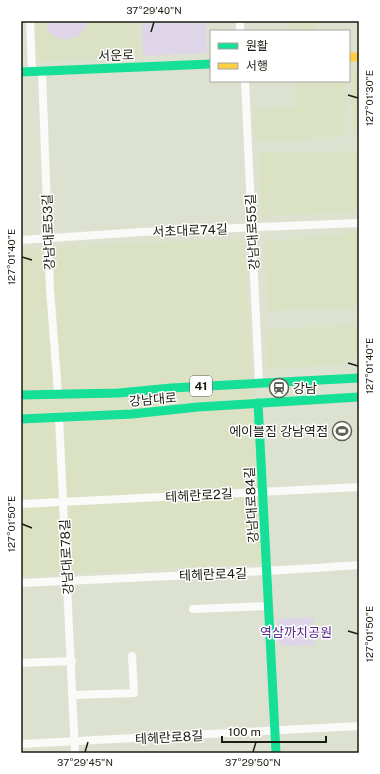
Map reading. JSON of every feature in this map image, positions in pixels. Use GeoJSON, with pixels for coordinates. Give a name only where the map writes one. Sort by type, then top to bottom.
{"type":"FeatureCollection","features":[{"type":"Feature","properties":{"kind":"main road","name":"서운로"},"geometry":{"type":"LineString","coordinates":[[21,72],[210,64]]}},
{"type":"Feature","properties":{"kind":"main road","name":"강남대로"},"geometry":{"type":"LineString","coordinates":[[21,396],[58,393],[118,393],[359,378]]}},
{"type":"Feature","properties":{"kind":"main road","name":"강남대로"},"geometry":{"type":"LineString","coordinates":[[21,419],[164,412],[198,407],[359,397]]}},
{"type":"Feature","properties":{"kind":"main road","name":"강남대로84길"},"geometry":{"type":"LineString","coordinates":[[258,403],[264,492],[276,753]]}},
{"type":"Feature","properties":{"kind":"street"},"geometry":{"type":"LineString","coordinates":[[30,21],[32,71]]}},
{"type":"Feature","properties":{"kind":"street","name":"강남대로53길"},"geometry":{"type":"LineString","coordinates":[[42,71],[50,289],[58,393]]}},
{"type":"Feature","properties":{"kind":"street","name":"강남대로55길"},"geometry":{"type":"LineString","coordinates":[[245,82],[259,384]]}},
{"type":"Feature","properties":{"kind":"street","name":"서초대로74길"},"geometry":{"type":"LineString","coordinates":[[21,240],[142,232],[359,223]]}},
{"type":"Feature","properties":{"kind":"street","name":"강남대로78길"},"geometry":{"type":"LineString","coordinates":[[59,418],[66,580],[74,696],[75,753]]}},
{"type":"Feature","properties":{"kind":"street","name":"테헤란로2길"},"geometry":{"type":"LineString","coordinates":[[21,504],[359,487]]}},
{"type":"Feature","properties":{"kind":"street","name":"테헤란로4길"},"geometry":{"type":"LineString","coordinates":[[21,583],[268,572],[359,565]]}},
{"type":"Feature","properties":{"kind":"street"},"geometry":{"type":"LineString","coordinates":[[193,608],[269,606]]}},
{"type":"Feature","properties":{"kind":"street"},"geometry":{"type":"LineString","coordinates":[[74,696],[134,693],[132,656]]}},
{"type":"Feature","properties":{"kind":"street"},"geometry":{"type":"LineString","coordinates":[[21,663],[72,661]]}},
{"type":"Feature","properties":{"kind":"street","name":"테헤란로8길"},"geometry":{"type":"LineString","coordinates":[[21,744],[275,732],[359,726]]}},
{"type":"Feature","properties":{"kind":"shaded area"},"geometry":{"type":"Polygon","coordinates":[[[36,21],[135,21],[138,57],[37,60],[36,21]]]}},
{"type":"Feature","properties":{"kind":"shaded area"},"geometry":{"type":"Polygon","coordinates":[[[289,21],[316,21],[316,30],[289,30],[289,21]]]}},
{"type":"Feature","properties":{"kind":"shaded area"},"geometry":{"type":"Polygon","coordinates":[[[352,67],[359,67],[359,135],[353,135],[352,67]]]}},
{"type":"Feature","properties":{"kind":"shaded area"},"geometry":{"type":"Polygon","coordinates":[[[294,82],[346,82],[346,110],[342,136],[259,142],[255,138],[253,110],[295,107],[294,82]]]}},
{"type":"Feature","properties":{"kind":"shaded area"},"geometry":{"type":"Polygon","coordinates":[[[359,151],[359,211],[261,217],[259,153],[359,151]]]}},
{"type":"Feature","properties":{"kind":"shaded area"},"geometry":{"type":"Polygon","coordinates":[[[359,230],[359,307],[268,309],[264,241],[344,235],[344,231],[359,230]]]}},
{"type":"Feature","properties":{"kind":"shaded area"},"geometry":{"type":"Polygon","coordinates":[[[241,239],[244,241],[263,563],[21,576],[21,249],[241,239]]]}},
{"type":"Feature","properties":{"kind":"shaded area"},"geometry":{"type":"Polygon","coordinates":[[[359,325],[359,358],[348,359],[337,364],[267,370],[265,329],[359,325]]]}},
{"type":"Feature","properties":{"kind":"green space"},"geometry":{"type":"Polygon","coordinates":[[[46,21],[89,21],[85,29],[79,35],[66,39],[53,35],[48,29],[46,21]]]}},
{"type":"Feature","properties":{"kind":"green space"},"geometry":{"type":"Polygon","coordinates":[[[142,21],[206,21],[207,53],[144,56],[142,21]]]}},
{"type":"Feature","properties":{"kind":"green space","name":"역삼까치공원"},"geometry":{"type":"Polygon","coordinates":[[[313,617],[314,645],[284,646],[279,643],[277,619],[313,617]]]}},
{"type":"Feature","properties":{"kind":"traffic: fast"},"geometry":{"type":"LineString","coordinates":[[21,72],[210,64]]}},
{"type":"Feature","properties":{"kind":"traffic: fast"},"geometry":{"type":"LineString","coordinates":[[21,395],[119,393],[171,388],[359,378]]}},
{"type":"Feature","properties":{"kind":"traffic: fast"},"geometry":{"type":"LineString","coordinates":[[21,419],[132,414],[198,407],[359,397]]}},
{"type":"Feature","properties":{"kind":"traffic: fast"},"geometry":{"type":"LineString","coordinates":[[258,403],[276,753]]}},
{"type":"Feature","properties":{"kind":"traffic: slow"},"geometry":{"type":"LineString","coordinates":[[350,57],[359,57]]}},
{"type":"Feature","properties":{"kind":"place","name":"강남"},"geometry":{"type":"Point","coordinates":[279,388]}},
{"type":"Feature","properties":{"kind":"place","name":"에이블짐 강남역점"},"geometry":{"type":"Point","coordinates":[342,431]}}]}
